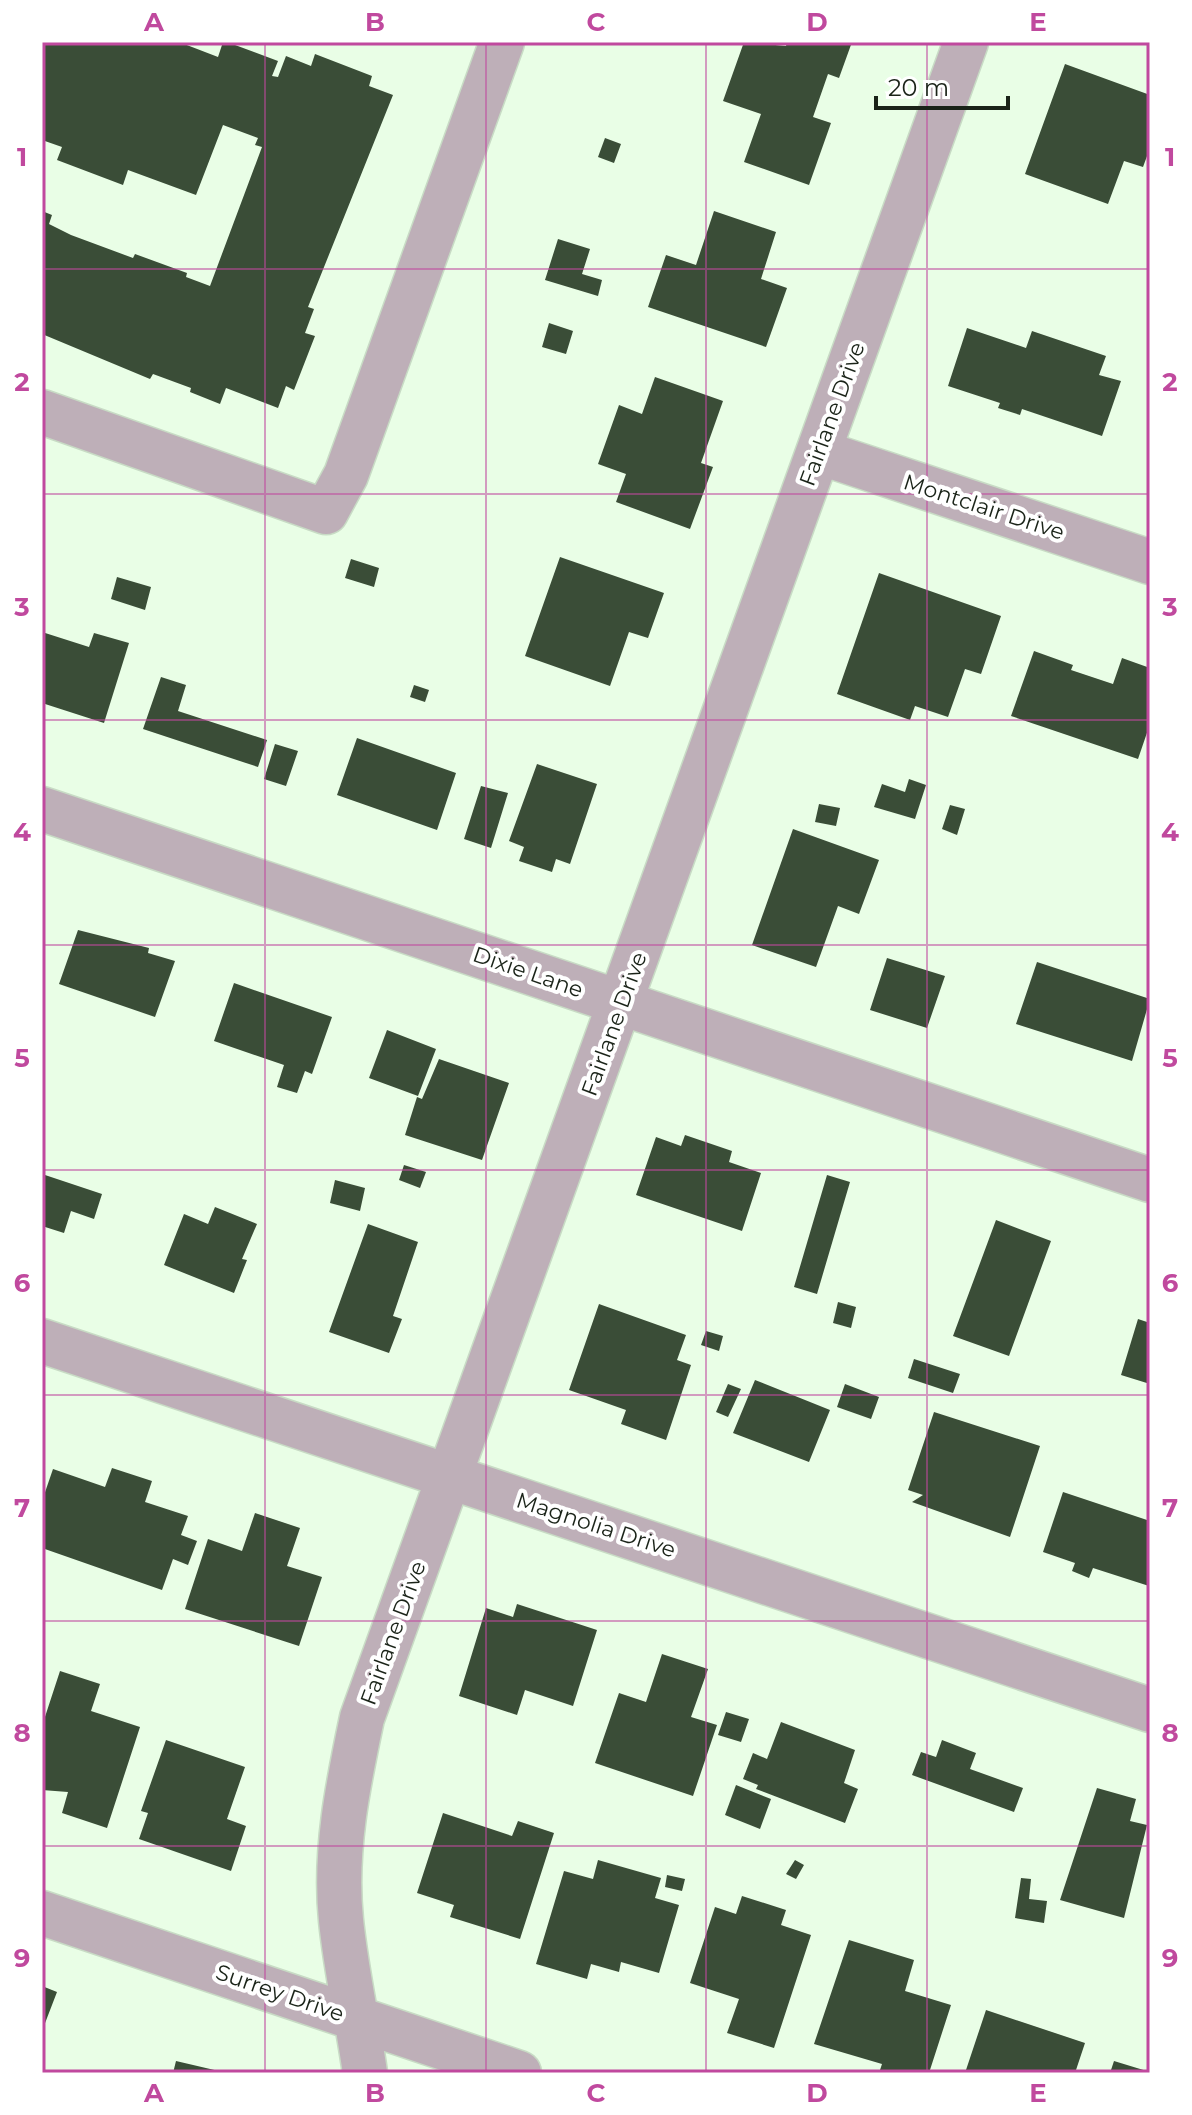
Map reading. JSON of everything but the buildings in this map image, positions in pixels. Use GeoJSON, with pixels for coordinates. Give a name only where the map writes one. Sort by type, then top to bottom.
{"type":"FeatureCollection","features":[{"type":"Feature","properties":{"kind":"street"},"geometry":{"type":"LineString","coordinates":[[42,412],[326,512],[346,475],[502,42]]}},
{"type":"Feature","properties":{"kind":"street","name":"Fairlane Drive"},"geometry":{"type":"LineString","coordinates":[[365,2073],[341,1919],[345,1793],[362,1718],[966,42]]}},
{"type":"Feature","properties":{"kind":"street","name":"Montclair Drive"},"geometry":{"type":"LineString","coordinates":[[819,452],[1150,562]]}},
{"type":"Feature","properties":{"kind":"street","name":"Dixie Lane"},"geometry":{"type":"LineString","coordinates":[[42,809],[1150,1180]]}},
{"type":"Feature","properties":{"kind":"street","name":"Magnolia Drive"},"geometry":{"type":"LineString","coordinates":[[42,1341],[1150,1710]]}},
{"type":"Feature","properties":{"kind":"street","name":"Surrey Drive"},"geometry":{"type":"LineString","coordinates":[[42,1913],[519,2073]]}}]}
